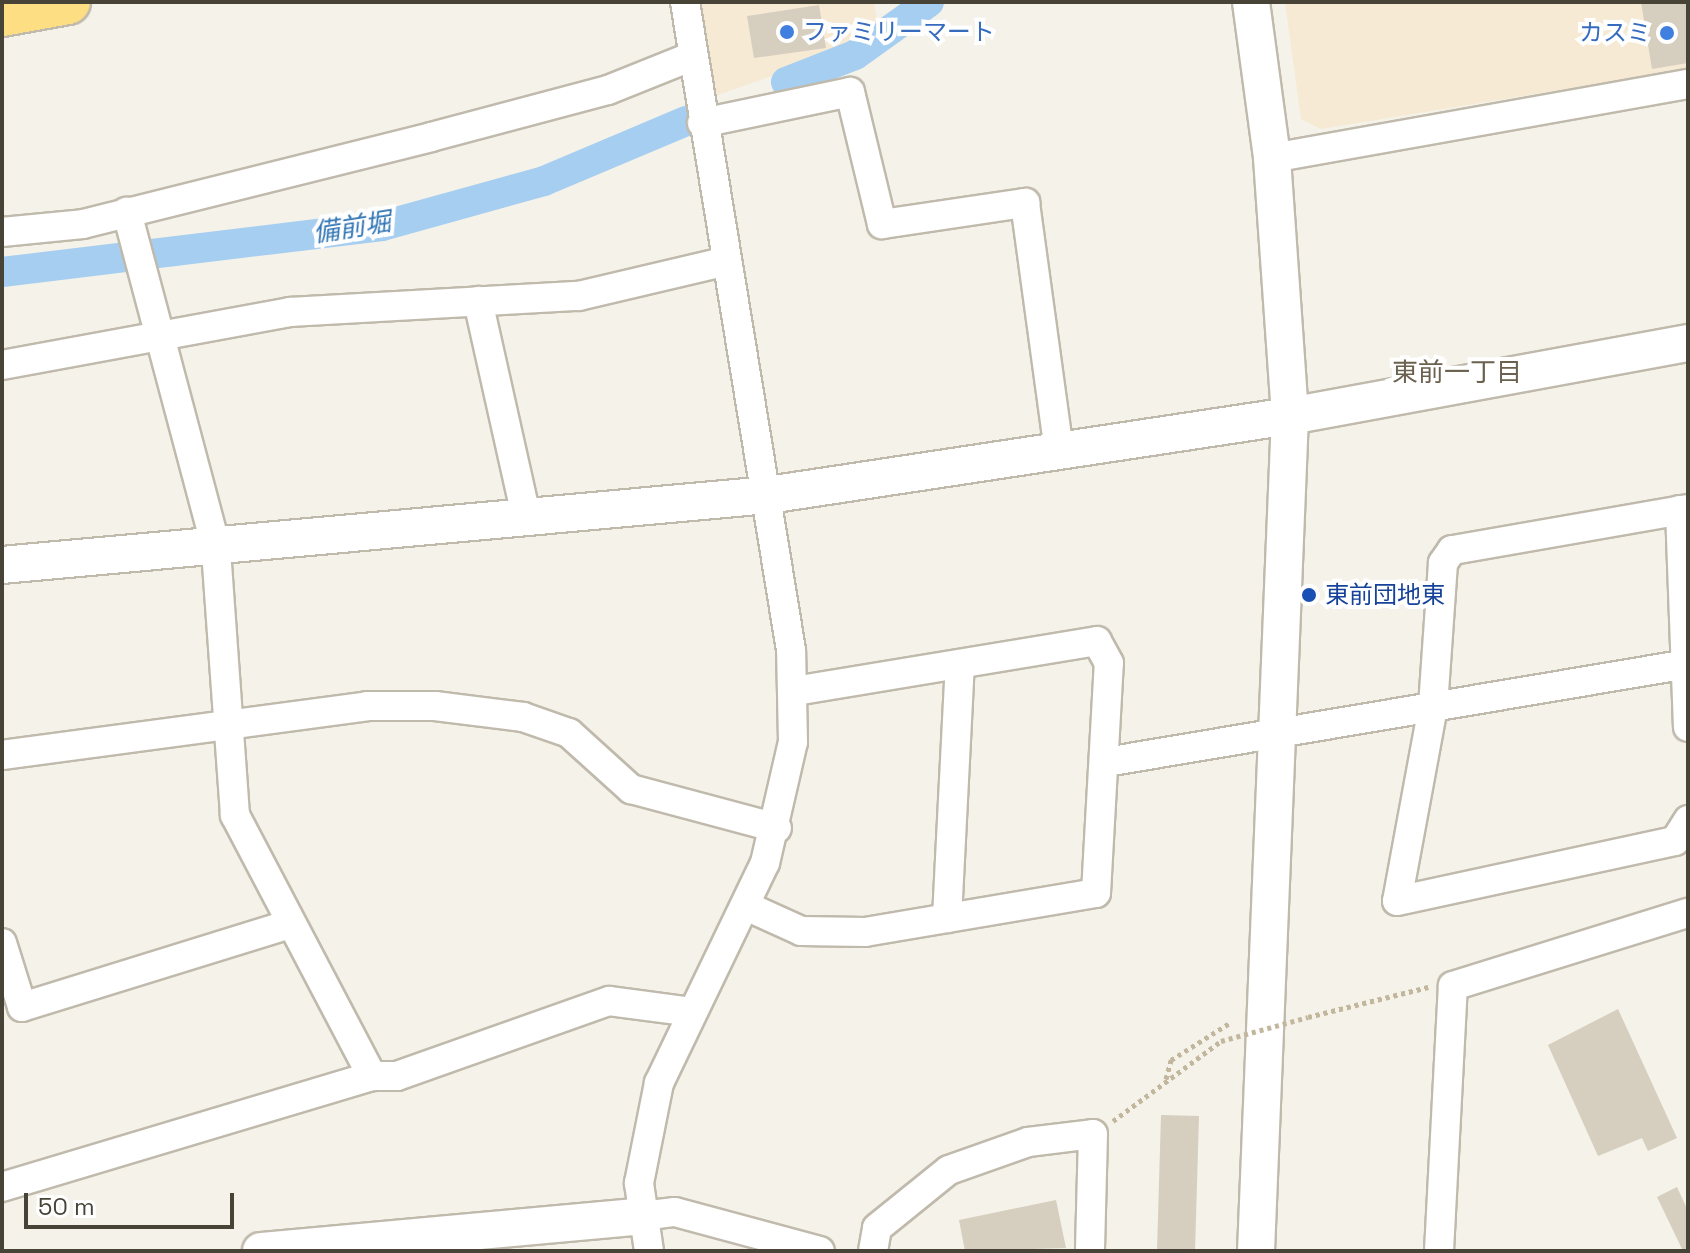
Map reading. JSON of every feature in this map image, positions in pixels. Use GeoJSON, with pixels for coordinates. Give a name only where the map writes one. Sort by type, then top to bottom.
{"type":"FeatureCollection","features":[{"type":"Feature","properties":{"kind":"highway"},"geometry":{"type":"LineString","coordinates":[[2,14],[68,2]]}},
{"type":"Feature","properties":{"kind":"street"},"geometry":{"type":"LineString","coordinates":[[649,1251],[639,1183],[659,1083],[691,1012],[746,906],[777,828],[793,742],[794,691],[768,495],[702,123],[685,2]]}},
{"type":"Feature","properties":{"kind":"street"},"geometry":{"type":"LineString","coordinates":[[1251,2],[1272,158],[1290,416],[1256,1251]]}},
{"type":"Feature","properties":{"kind":"street"},"geometry":{"type":"LineString","coordinates":[[2,232],[83,224],[608,90],[693,56]]}},
{"type":"Feature","properties":{"kind":"street"},"geometry":{"type":"LineString","coordinates":[[1272,158],[1688,86]]}},
{"type":"Feature","properties":{"kind":"street"},"geometry":{"type":"LineString","coordinates":[[702,123],[850,92],[882,224],[1025,203],[1059,452]]}},
{"type":"Feature","properties":{"kind":"street"},"geometry":{"type":"LineString","coordinates":[[127,212],[157,338],[216,547],[226,722],[235,815],[290,924],[359,1043],[372,1076]]}},
{"type":"Feature","properties":{"kind":"street"},"geometry":{"type":"LineString","coordinates":[[2,365],[290,312],[579,296],[727,261]]}},
{"type":"Feature","properties":{"kind":"street"},"geometry":{"type":"LineString","coordinates":[[478,301],[527,520]]}},
{"type":"Feature","properties":{"kind":"street"},"geometry":{"type":"LineString","coordinates":[[2,565],[527,520],[768,495],[1290,416],[1688,343]]}},
{"type":"Feature","properties":{"kind":"street"},"geometry":{"type":"LineString","coordinates":[[1688,727],[1684,510],[1452,550],[1443,563],[1433,707],[1397,901],[1675,841],[1688,820]]}},
{"type":"Feature","properties":{"kind":"street"},"geometry":{"type":"LineString","coordinates":[[746,906],[801,931],[865,932],[1096,893],[1106,762],[1109,663],[1097,641],[794,691]]}},
{"type":"Feature","properties":{"kind":"street"},"geometry":{"type":"LineString","coordinates":[[947,918],[960,664]]}},
{"type":"Feature","properties":{"kind":"street"},"geometry":{"type":"LineString","coordinates":[[1106,762],[1277,736],[1687,664]]}},
{"type":"Feature","properties":{"kind":"street"},"geometry":{"type":"LineString","coordinates":[[2,755],[226,722],[367,706],[435,706],[523,717],[569,733],[631,789],[777,828]]}},
{"type":"Feature","properties":{"kind":"street"},"geometry":{"type":"LineString","coordinates":[[1439,1251],[1453,986],[1688,913]]}},
{"type":"Feature","properties":{"kind":"street"},"geometry":{"type":"LineString","coordinates":[[2,943],[22,1007],[290,924]]}},
{"type":"Feature","properties":{"kind":"street"},"geometry":{"type":"LineString","coordinates":[[2,1187],[372,1076],[397,1076],[609,1001],[691,1012]]}},
{"type":"Feature","properties":{"kind":"street"},"geometry":{"type":"LineString","coordinates":[[873,1251],[877,1228],[949,1170],[1028,1142],[1093,1134],[1090,1251]]}},
{"type":"Feature","properties":{"kind":"street"},"geometry":{"type":"LineString","coordinates":[[261,1251],[675,1212],[820,1251]]}},
{"type":"Feature","properties":{"kind":"path"},"geometry":{"type":"LineString","coordinates":[[1093,1134],[1221,1041],[1437,985],[1453,986]]}},
{"type":"Feature","properties":{"kind":"path"},"geometry":{"type":"LineString","coordinates":[[1166,1079],[1171,1060],[1205,1034],[1231,1024],[1232,1009],[1264,1007]]}},
{"type":"Feature","properties":{"kind":"shaded area"},"geometry":{"type":"Polygon","coordinates":[[[699,2],[874,2],[878,28],[823,58],[715,96],[699,2]]]}},
{"type":"Feature","properties":{"kind":"shaded area"},"geometry":{"type":"Polygon","coordinates":[[[1285,2],[1688,2],[1688,69],[1321,129],[1301,119],[1285,2]]]}},
{"type":"Feature","properties":{"kind":"building","name":"カスミ"},"geometry":{"type":"Polygon","coordinates":[[[1641,2],[1688,2],[1688,63],[1652,69],[1641,2]]]}},
{"type":"Feature","properties":{"kind":"building","name":"ファミリーマート"},"geometry":{"type":"Polygon","coordinates":[[[819,5],[826,48],[754,58],[747,16],[819,5]]]}},
{"type":"Feature","properties":{"kind":"building"},"geometry":{"type":"Polygon","coordinates":[[[1618,1009],[1677,1138],[1648,1151],[1642,1138],[1598,1156],[1548,1045],[1618,1009]]]}},
{"type":"Feature","properties":{"kind":"building"},"geometry":{"type":"Polygon","coordinates":[[[1161,1115],[1199,1116],[1195,1251],[1157,1251],[1161,1115]]]}},
{"type":"Feature","properties":{"kind":"building"},"geometry":{"type":"Polygon","coordinates":[[[1677,1187],[1688,1211],[1688,1251],[1683,1251],[1657,1197],[1677,1187]]]}},
{"type":"Feature","properties":{"kind":"building"},"geometry":{"type":"Polygon","coordinates":[[[1056,1200],[1066,1248],[965,1251],[959,1220],[1056,1200]]]}},
{"type":"Feature","properties":{"kind":"waterway","name":"備前堀"},"geometry":{"type":"LineString","coordinates":[[786,82],[855,55],[929,2]]}},
{"type":"Feature","properties":{"kind":"waterway","name":"備前堀"},"geometry":{"type":"LineString","coordinates":[[2,272],[382,226],[544,181],[686,121]]}},
{"type":"Feature","properties":{"kind":"place","name":"ファミリーマート"},"geometry":{"type":"Point","coordinates":[787,32]}},
{"type":"Feature","properties":{"kind":"place","name":"カスミ"},"geometry":{"type":"Point","coordinates":[1667,33]}},
{"type":"Feature","properties":{"kind":"place","name":"東前団地東"},"geometry":{"type":"Point","coordinates":[1309,595]}},
{"type":"Feature","properties":{"kind":"district","name":"東前一丁目"},"geometry":{"type":"Point","coordinates":[1457,373]}}]}
